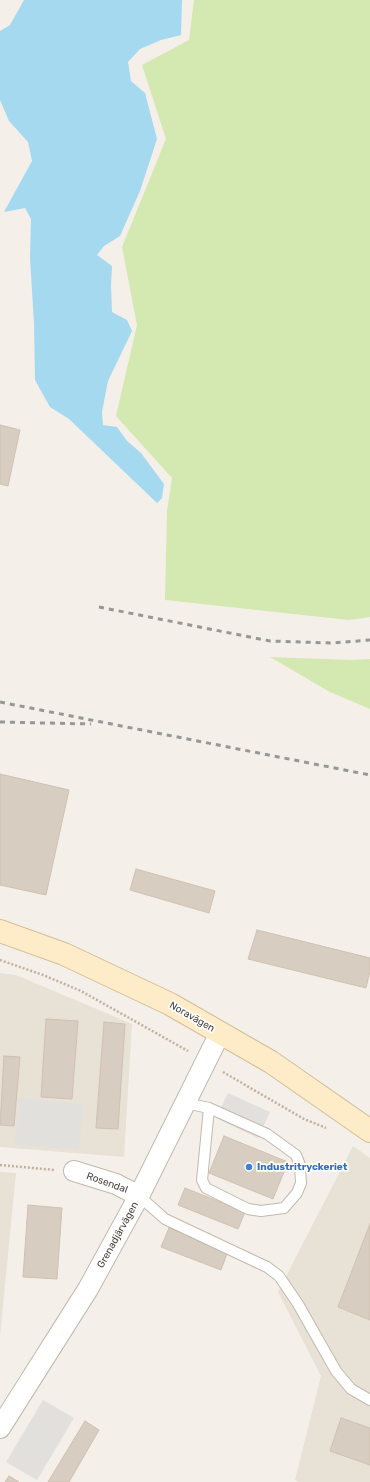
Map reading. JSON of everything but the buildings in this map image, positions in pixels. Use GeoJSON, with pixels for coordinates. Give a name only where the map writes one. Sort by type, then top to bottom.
{"type":"FeatureCollection","features":[{"type":"Feature","properties":{"kind":"street","name":"Noravägen"},"geometry":{"type":"LineString","coordinates":[[0,931],[64,954],[139,988],[271,1062],[370,1131]]}},
{"type":"Feature","properties":{"kind":"street","name":"Grenadjärvägen"},"geometry":{"type":"LineString","coordinates":[[0,1428],[88,1289],[139,1196],[220,1033]]}},
{"type":"Feature","properties":{"kind":"street","name":"Rosendal"},"geometry":{"type":"LineString","coordinates":[[74,1171],[116,1184],[139,1196]]}},
{"type":"Feature","properties":{"kind":"lane"},"geometry":{"type":"LineString","coordinates":[[185,1104],[209,1108],[267,1134],[296,1156],[300,1164],[301,1183],[297,1193],[284,1208],[261,1211],[248,1210],[206,1188],[202,1180],[202,1175],[209,1108]]}},
{"type":"Feature","properties":{"kind":"lane"},"geometry":{"type":"LineString","coordinates":[[139,1196],[165,1219],[267,1267],[279,1276],[298,1304],[336,1371],[350,1389],[370,1400]]}},
{"type":"Feature","properties":{"kind":"path"},"geometry":{"type":"LineString","coordinates":[[0,960],[43,975],[81,992],[205,1061],[304,1119],[332,1130]]}},
{"type":"Feature","properties":{"kind":"path"},"geometry":{"type":"LineString","coordinates":[[0,1165],[74,1171]]}},
{"type":"Feature","properties":{"kind":"shaded area"},"geometry":{"type":"Polygon","coordinates":[[[0,973],[16,975],[132,1024],[124,1157],[0,1147],[0,973]]]}},
{"type":"Feature","properties":{"kind":"shaded area"},"geometry":{"type":"Polygon","coordinates":[[[228,1093],[270,1112],[258,1138],[216,1118],[228,1093]]]}},
{"type":"Feature","properties":{"kind":"shaded area"},"geometry":{"type":"Polygon","coordinates":[[[19,1098],[83,1104],[79,1150],[15,1144],[19,1098]]]}},
{"type":"Feature","properties":{"kind":"shaded area"},"geometry":{"type":"Polygon","coordinates":[[[353,1146],[370,1158],[370,1482],[299,1482],[295,1480],[321,1376],[278,1292],[353,1146]]]}},
{"type":"Feature","properties":{"kind":"shaded area"},"geometry":{"type":"Polygon","coordinates":[[[0,1172],[16,1173],[0,1336],[0,1172]]]}},
{"type":"Feature","properties":{"kind":"shaded area"},"geometry":{"type":"Polygon","coordinates":[[[43,1400],[74,1418],[37,1480],[6,1462],[43,1400]]]}},
{"type":"Feature","properties":{"kind":"green space"},"geometry":{"type":"Polygon","coordinates":[[[194,0],[370,0],[370,617],[349,620],[165,600],[167,511],[172,478],[116,416],[137,325],[122,247],[166,139],[142,65],[189,40],[194,0]]]}},
{"type":"Feature","properties":{"kind":"green space"},"geometry":{"type":"Polygon","coordinates":[[[270,657],[351,660],[370,659],[370,709],[330,692],[270,657]]]}},
{"type":"Feature","properties":{"kind":"water"},"geometry":{"type":"Polygon","coordinates":[[[24,0],[182,0],[181,35],[161,40],[140,49],[128,62],[131,81],[145,93],[157,139],[140,191],[120,236],[104,246],[97,255],[112,266],[112,312],[127,320],[132,331],[108,381],[102,412],[103,425],[117,427],[127,441],[141,453],[164,484],[162,498],[157,503],[69,419],[50,407],[35,380],[34,324],[30,258],[31,219],[25,208],[4,212],[32,161],[28,142],[9,121],[0,100],[0,31],[10,25],[24,0]]]}},
{"type":"Feature","properties":{"kind":"railway"},"geometry":{"type":"LineString","coordinates":[[99,607],[270,641],[332,643],[370,640]]}},
{"type":"Feature","properties":{"kind":"railway"},"geometry":{"type":"LineString","coordinates":[[0,702],[370,775]]}},
{"type":"Feature","properties":{"kind":"railway"},"geometry":{"type":"LineString","coordinates":[[0,722],[91,724]]}},
{"type":"Feature","properties":{"kind":"place","name":"Industritryckeriet"},"geometry":{"type":"Point","coordinates":[249,1167]}}]}
